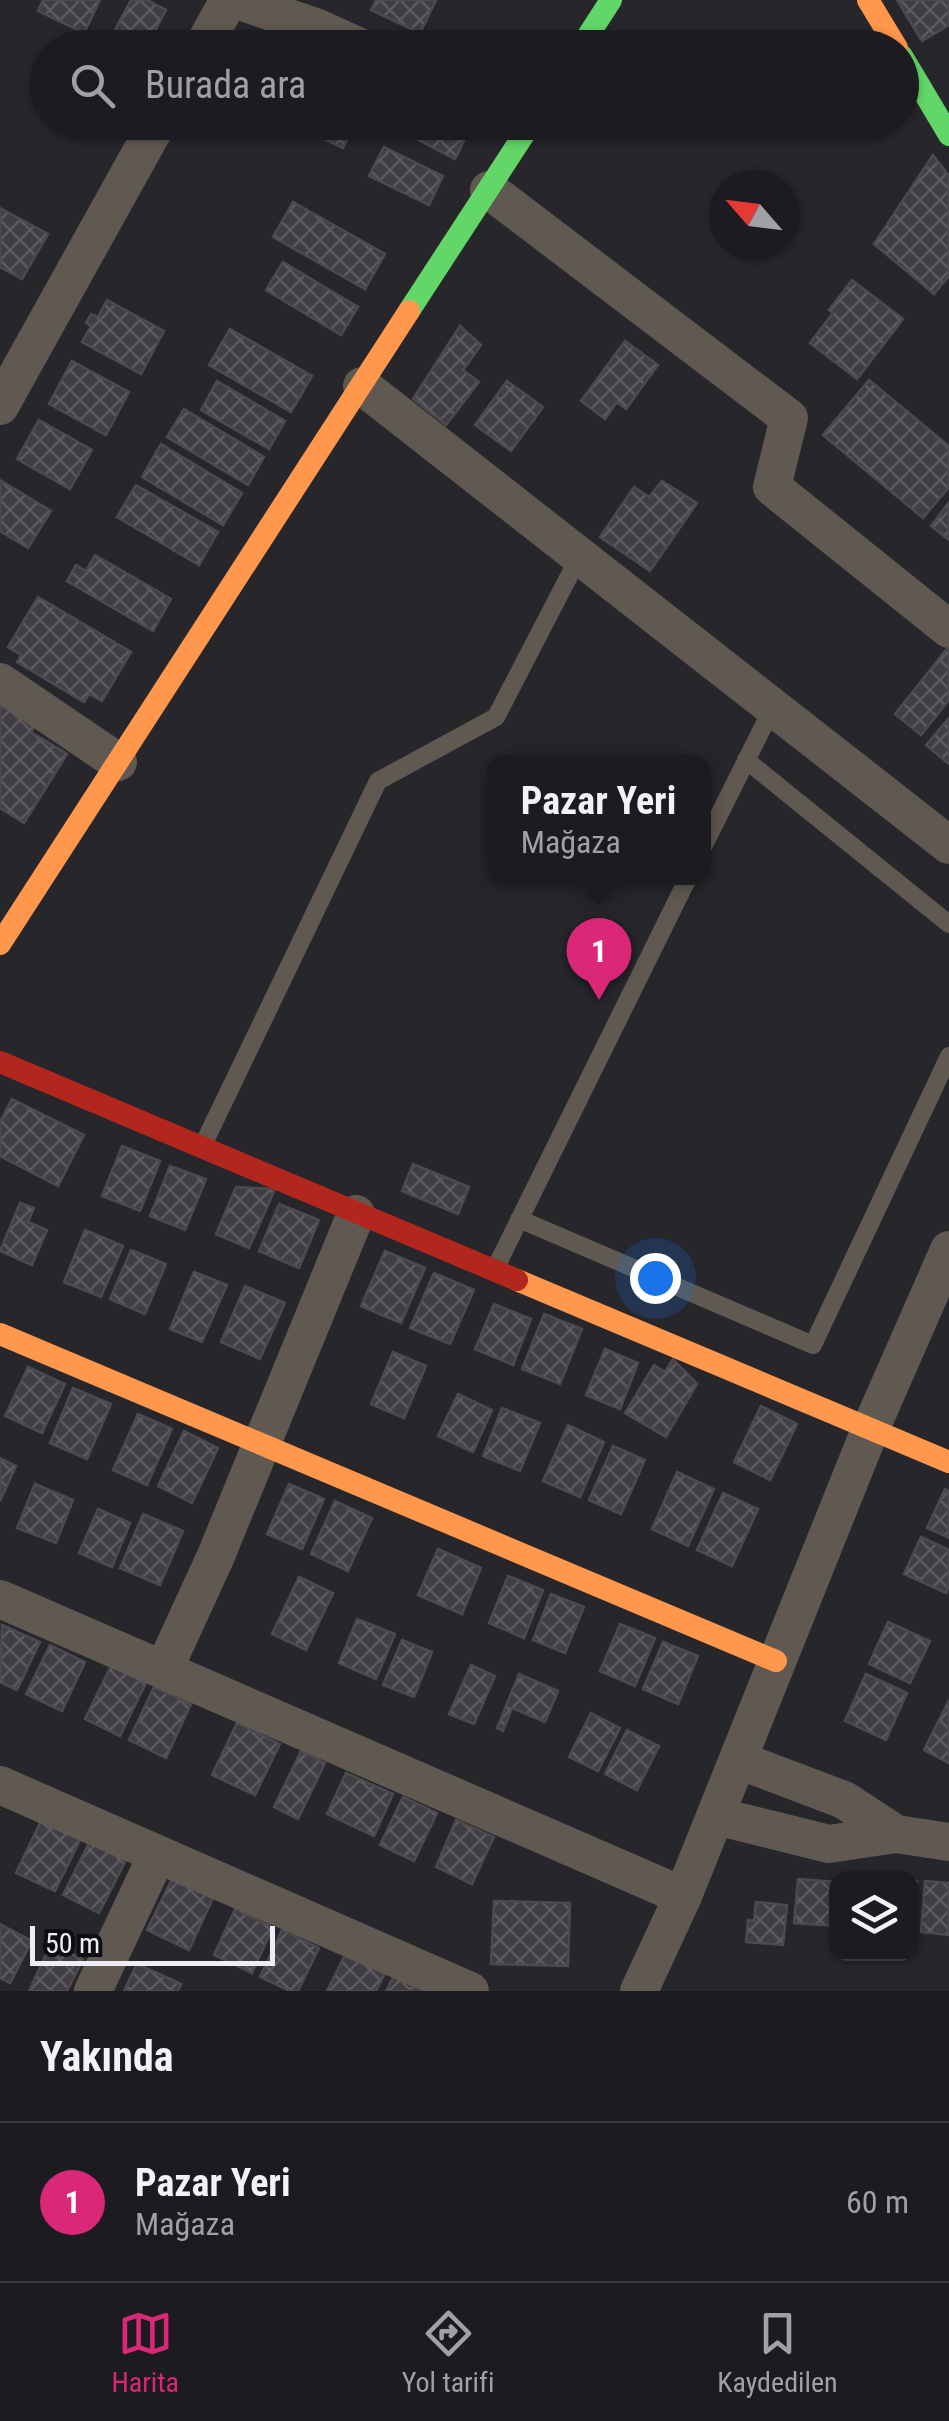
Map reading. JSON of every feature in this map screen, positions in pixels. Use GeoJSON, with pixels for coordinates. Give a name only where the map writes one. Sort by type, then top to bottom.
{"type":"FeatureCollection","features":[{"type":"Feature","properties":{"kind":"street"},"geometry":{"type":"LineString","coordinates":[[212,30],[229,0]]}},
{"type":"Feature","properties":{"kind":"street"},"geometry":{"type":"LineString","coordinates":[[237,0],[322,30]]}},
{"type":"Feature","properties":{"kind":"street"},"geometry":{"type":"LineString","coordinates":[[592,30],[611,0]]}},
{"type":"Feature","properties":{"kind":"street"},"geometry":{"type":"LineString","coordinates":[[868,0],[886,30]]}},
{"type":"Feature","properties":{"kind":"street"},"geometry":{"type":"LineString","coordinates":[[919,84],[949,134]]}},
{"type":"Feature","properties":{"kind":"street"},"geometry":{"type":"LineString","coordinates":[[0,406],[148,140]]}},
{"type":"Feature","properties":{"kind":"street"},"geometry":{"type":"LineString","coordinates":[[490,190],[510,140]]}},
{"type":"Feature","properties":{"kind":"street"},"geometry":{"type":"LineString","coordinates":[[0,944],[521,140]]}},
{"type":"Feature","properties":{"kind":"street"},"geometry":{"type":"LineString","coordinates":[[490,190],[788,418],[772,486],[949,629]]}},
{"type":"Feature","properties":{"kind":"street"},"geometry":{"type":"LineString","coordinates":[[362,386],[772,707],[947,838]]}},
{"type":"Feature","properties":{"kind":"street"},"geometry":{"type":"LineString","coordinates":[[0,682],[118,762]]}},
{"type":"Feature","properties":{"kind":"street"},"geometry":{"type":"LineString","coordinates":[[0,1062],[949,1462]]}},
{"type":"Feature","properties":{"kind":"street"},"geometry":{"type":"LineString","coordinates":[[164,1669],[261,1447],[356,1214]]}},
{"type":"Feature","properties":{"kind":"street"},"geometry":{"type":"LineString","coordinates":[[638,1991],[683,1896],[870,1430],[949,1250]]}},
{"type":"Feature","properties":{"kind":"street"},"geometry":{"type":"LineString","coordinates":[[0,1334],[776,1662]]}},
{"type":"Feature","properties":{"kind":"street"},"geometry":{"type":"LineString","coordinates":[[0,1599],[683,1896]]}},
{"type":"Feature","properties":{"kind":"street"},"geometry":{"type":"LineString","coordinates":[[738,1760],[844,1800],[896,1834]]}},
{"type":"Feature","properties":{"kind":"street"},"geometry":{"type":"LineString","coordinates":[[0,1785],[470,1991]]}},
{"type":"Feature","properties":{"kind":"street"},"geometry":{"type":"LineString","coordinates":[[716,1816],[829,1844],[896,1834],[949,1842]]}},
{"type":"Feature","properties":{"kind":"street"},"geometry":{"type":"LineString","coordinates":[[94,1991],[157,1855]]}},
{"type":"Feature","properties":{"kind":"lane"},"geometry":{"type":"LineString","coordinates":[[202,1148],[378,781],[496,717],[580,555]]}},
{"type":"Feature","properties":{"kind":"lane"},"geometry":{"type":"LineString","coordinates":[[711,831],[772,707]]}},
{"type":"Feature","properties":{"kind":"lane"},"geometry":{"type":"LineString","coordinates":[[746,760],[949,924]]}},
{"type":"Feature","properties":{"kind":"lane"},"geometry":{"type":"LineString","coordinates":[[493,1272],[685,885]]}},
{"type":"Feature","properties":{"kind":"lane"},"geometry":{"type":"LineString","coordinates":[[520,1219],[813,1345],[949,1056]]}},
{"type":"Feature","properties":{"kind":"building"},"geometry":{"type":"Polygon","coordinates":[[[43,0],[100,0],[85,30],[38,11],[43,0]]]}},
{"type":"Feature","properties":{"kind":"building"},"geometry":{"type":"Polygon","coordinates":[[[131,0],[147,0],[166,10],[155,30],[115,30],[131,0]]]}},
{"type":"Feature","properties":{"kind":"building"},"geometry":{"type":"Polygon","coordinates":[[[376,0],[436,0],[421,30],[371,10],[376,0]]]}},
{"type":"Feature","properties":{"kind":"building"},"geometry":{"type":"Polygon","coordinates":[[[897,0],[949,0],[949,25],[922,41],[919,30],[897,0]]]}},
{"type":"Feature","properties":{"kind":"building"},"geometry":{"type":"Polygon","coordinates":[[[327,140],[347,140],[343,148],[327,140]]]}},
{"type":"Feature","properties":{"kind":"building"},"geometry":{"type":"Polygon","coordinates":[[[419,140],[464,140],[455,159],[419,140]]]}},
{"type":"Feature","properties":{"kind":"building"},"geometry":{"type":"Polygon","coordinates":[[[384,147],[443,176],[429,205],[369,176],[384,147]]]}},
{"type":"Feature","properties":{"kind":"building"},"geometry":{"type":"Polygon","coordinates":[[[933,155],[949,176],[949,276],[934,294],[874,244],[933,155]]]}},
{"type":"Feature","properties":{"kind":"building"},"geometry":{"type":"Polygon","coordinates":[[[293,202],[385,254],[365,289],[273,237],[293,202]]]}},
{"type":"Feature","properties":{"kind":"building"},"geometry":{"type":"Polygon","coordinates":[[[0,208],[48,234],[22,279],[0,267],[0,208]]]}},
{"type":"Feature","properties":{"kind":"building"},"geometry":{"type":"Polygon","coordinates":[[[283,262],[358,307],[341,335],[266,290],[283,262]]]}},
{"type":"Feature","properties":{"kind":"building"},"geometry":{"type":"Polygon","coordinates":[[[852,280],[903,319],[857,379],[810,343],[852,280]]]}},
{"type":"Feature","properties":{"kind":"building"},"geometry":{"type":"Polygon","coordinates":[[[107,300],[164,331],[141,374],[82,342],[91,326],[86,323],[91,314],[98,317],[107,300]]]}},
{"type":"Feature","properties":{"kind":"building"},"geometry":{"type":"Polygon","coordinates":[[[460,326],[481,345],[463,370],[479,382],[446,425],[413,399],[460,326]]]}},
{"type":"Feature","properties":{"kind":"building"},"geometry":{"type":"Polygon","coordinates":[[[230,329],[312,376],[291,412],[209,365],[230,329]]]}},
{"type":"Feature","properties":{"kind":"building"},"geometry":{"type":"Polygon","coordinates":[[[625,341],[658,365],[626,409],[617,402],[605,419],[581,401],[625,341]]]}},
{"type":"Feature","properties":{"kind":"building"},"geometry":{"type":"Polygon","coordinates":[[[72,361],[129,392],[106,435],[49,404],[72,361]]]}},
{"type":"Feature","properties":{"kind":"building"},"geometry":{"type":"Polygon","coordinates":[[[869,380],[949,446],[949,487],[923,518],[823,435],[869,380]]]}},
{"type":"Feature","properties":{"kind":"building"},"geometry":{"type":"Polygon","coordinates":[[[217,381],[285,421],[269,449],[201,410],[217,381]]]}},
{"type":"Feature","properties":{"kind":"building"},"geometry":{"type":"Polygon","coordinates":[[[507,381],[543,407],[511,451],[475,425],[507,381]]]}},
{"type":"Feature","properties":{"kind":"building"},"geometry":{"type":"Polygon","coordinates":[[[184,409],[264,457],[248,485],[167,437],[184,409]]]}},
{"type":"Feature","properties":{"kind":"building"},"geometry":{"type":"Polygon","coordinates":[[[39,420],[92,450],[70,489],[17,459],[39,420]]]}},
{"type":"Feature","properties":{"kind":"building"},"geometry":{"type":"Polygon","coordinates":[[[161,444],[242,493],[223,525],[142,477],[161,444]]]}},
{"type":"Feature","properties":{"kind":"building"},"geometry":{"type":"Polygon","coordinates":[[[0,480],[51,511],[28,548],[0,531],[0,480]]]}},
{"type":"Feature","properties":{"kind":"building"},"geometry":{"type":"Polygon","coordinates":[[[662,481],[697,503],[650,571],[600,537],[634,487],[649,497],[662,481]]]}},
{"type":"Feature","properties":{"kind":"building"},"geometry":{"type":"Polygon","coordinates":[[[136,485],[218,532],[199,565],[117,517],[136,485]]]}},
{"type":"Feature","properties":{"kind":"building"},"geometry":{"type":"Polygon","coordinates":[[[949,502],[949,540],[931,526],[949,502]]]}},
{"type":"Feature","properties":{"kind":"building"},"geometry":{"type":"Polygon","coordinates":[[[95,555],[171,599],[153,631],[67,581],[76,565],[86,571],[95,555]]]}},
{"type":"Feature","properties":{"kind":"building"},"geometry":{"type":"Polygon","coordinates":[[[38,597],[131,652],[102,701],[89,694],[84,702],[17,662],[21,655],[8,647],[38,597]]]}},
{"type":"Feature","properties":{"kind":"building"},"geometry":{"type":"Polygon","coordinates":[[[949,646],[949,700],[921,735],[895,714],[949,646]]]}},
{"type":"Feature","properties":{"kind":"building"},"geometry":{"type":"Polygon","coordinates":[[[0,705],[35,726],[31,732],[67,754],[24,823],[0,808],[0,705]]]}},
{"type":"Feature","properties":{"kind":"building"},"geometry":{"type":"Polygon","coordinates":[[[949,718],[949,764],[926,745],[949,718]]]}},
{"type":"Feature","properties":{"kind":"building"},"geometry":{"type":"Polygon","coordinates":[[[12,1099],[84,1135],[58,1186],[0,1156],[0,1122],[12,1099]]]}},
{"type":"Feature","properties":{"kind":"building"},"geometry":{"type":"Polygon","coordinates":[[[122,1146],[160,1161],[140,1211],[102,1196],[122,1146]]]}},
{"type":"Feature","properties":{"kind":"building"},"geometry":{"type":"Polygon","coordinates":[[[413,1164],[469,1187],[458,1214],[402,1191],[413,1164]]]}},
{"type":"Feature","properties":{"kind":"building"},"geometry":{"type":"Polygon","coordinates":[[[170,1166],[206,1179],[185,1230],[150,1216],[170,1166]]]}},
{"type":"Feature","properties":{"kind":"building"},"geometry":{"type":"Polygon","coordinates":[[[236,1187],[275,1189],[249,1248],[216,1234],[236,1187]]]}},
{"type":"Feature","properties":{"kind":"building"},"geometry":{"type":"Polygon","coordinates":[[[20,1203],[34,1208],[28,1222],[47,1230],[32,1265],[0,1251],[20,1203]]]}},
{"type":"Feature","properties":{"kind":"building"},"geometry":{"type":"Polygon","coordinates":[[[279,1204],[319,1220],[299,1268],[259,1251],[279,1204]]]}},
{"type":"Feature","properties":{"kind":"building"},"geometry":{"type":"Polygon","coordinates":[[[85,1230],[123,1246],[101,1297],[64,1282],[85,1230]]]}},
{"type":"Feature","properties":{"kind":"building"},"geometry":{"type":"Polygon","coordinates":[[[131,1250],[166,1264],[145,1314],[110,1299],[131,1250]]]}},
{"type":"Feature","properties":{"kind":"building"},"geometry":{"type":"Polygon","coordinates":[[[385,1251],[425,1268],[401,1323],[361,1306],[385,1251]]]}},
{"type":"Feature","properties":{"kind":"building"},"geometry":{"type":"Polygon","coordinates":[[[194,1272],[227,1285],[202,1342],[170,1329],[194,1272]]]}},
{"type":"Feature","properties":{"kind":"building"},"geometry":{"type":"Polygon","coordinates":[[[434,1273],[474,1290],[450,1344],[410,1328],[434,1273]]]}},
{"type":"Feature","properties":{"kind":"building"},"geometry":{"type":"Polygon","coordinates":[[[245,1286],[285,1303],[260,1359],[221,1342],[245,1286]]]}},
{"type":"Feature","properties":{"kind":"building"},"geometry":{"type":"Polygon","coordinates":[[[494,1304],[531,1319],[513,1365],[475,1349],[494,1304]]]}},
{"type":"Feature","properties":{"kind":"building"},"geometry":{"type":"Polygon","coordinates":[[[544,1314],[582,1329],[560,1384],[522,1369],[544,1314]]]}},
{"type":"Feature","properties":{"kind":"building"},"geometry":{"type":"Polygon","coordinates":[[[605,1349],[638,1363],[620,1409],[586,1395],[605,1349]]]}},
{"type":"Feature","properties":{"kind":"building"},"geometry":{"type":"Polygon","coordinates":[[[393,1352],[426,1366],[404,1418],[371,1404],[393,1352]]]}},
{"type":"Feature","properties":{"kind":"building"},"geometry":{"type":"Polygon","coordinates":[[[673,1359],[697,1384],[666,1437],[625,1413],[654,1365],[665,1372],[673,1359]]]}},
{"type":"Feature","properties":{"kind":"building"},"geometry":{"type":"Polygon","coordinates":[[[28,1367],[65,1384],[42,1433],[5,1416],[28,1367]]]}},
{"type":"Feature","properties":{"kind":"building"},"geometry":{"type":"Polygon","coordinates":[[[73,1388],[111,1404],[87,1459],[50,1443],[73,1388]]]}},
{"type":"Feature","properties":{"kind":"building"},"geometry":{"type":"Polygon","coordinates":[[[458,1394],[492,1410],[473,1452],[438,1436],[458,1394]]]}},
{"type":"Feature","properties":{"kind":"building"},"geometry":{"type":"Polygon","coordinates":[[[761,1406],[797,1424],[770,1480],[734,1462],[761,1406]]]}},
{"type":"Feature","properties":{"kind":"building"},"geometry":{"type":"Polygon","coordinates":[[[502,1408],[540,1423],[520,1471],[483,1456],[502,1408]]]}},
{"type":"Feature","properties":{"kind":"building"},"geometry":{"type":"Polygon","coordinates":[[[138,1414],[172,1429],[147,1485],[113,1470],[138,1414]]]}},
{"type":"Feature","properties":{"kind":"building"},"geometry":{"type":"Polygon","coordinates":[[[568,1425],[604,1442],[580,1497],[543,1481],[568,1425]]]}},
{"type":"Feature","properties":{"kind":"building"},"geometry":{"type":"Polygon","coordinates":[[[184,1431],[218,1448],[192,1503],[158,1486],[184,1431]]]}},
{"type":"Feature","properties":{"kind":"building"},"geometry":{"type":"Polygon","coordinates":[[[613,1446],[645,1460],[621,1514],[589,1500],[613,1446]]]}},
{"type":"Feature","properties":{"kind":"building"},"geometry":{"type":"Polygon","coordinates":[[[0,1458],[16,1466],[0,1501],[0,1458]]]}},
{"type":"Feature","properties":{"kind":"building"},"geometry":{"type":"Polygon","coordinates":[[[677,1472],[714,1489],[688,1546],[652,1529],[677,1472]]]}},
{"type":"Feature","properties":{"kind":"building"},"geometry":{"type":"Polygon","coordinates":[[[35,1484],[73,1500],[56,1543],[17,1528],[35,1484]]]}},
{"type":"Feature","properties":{"kind":"building"},"geometry":{"type":"Polygon","coordinates":[[[289,1484],[324,1499],[302,1549],[267,1534],[289,1484]]]}},
{"type":"Feature","properties":{"kind":"building"},"geometry":{"type":"Polygon","coordinates":[[[945,1489],[949,1491],[949,1538],[927,1528],[945,1489]]]}},
{"type":"Feature","properties":{"kind":"building"},"geometry":{"type":"Polygon","coordinates":[[[723,1493],[758,1509],[732,1566],[697,1550],[723,1493]]]}},
{"type":"Feature","properties":{"kind":"building"},"geometry":{"type":"Polygon","coordinates":[[[335,1501],[372,1518],[348,1571],[311,1554],[335,1501]]]}},
{"type":"Feature","properties":{"kind":"building"},"geometry":{"type":"Polygon","coordinates":[[[98,1509],[130,1523],[112,1567],[79,1553],[98,1509]]]}},
{"type":"Feature","properties":{"kind":"building"},"geometry":{"type":"Polygon","coordinates":[[[143,1514],[183,1531],[160,1585],[120,1568],[143,1514]]]}},
{"type":"Feature","properties":{"kind":"building"},"geometry":{"type":"Polygon","coordinates":[[[921,1537],[949,1550],[946,1593],[904,1574],[921,1537]]]}},
{"type":"Feature","properties":{"kind":"building"},"geometry":{"type":"Polygon","coordinates":[[[438,1549],[481,1568],[462,1614],[418,1595],[438,1549]]]}},
{"type":"Feature","properties":{"kind":"building"},"geometry":{"type":"Polygon","coordinates":[[[508,1576],[543,1590],[524,1638],[489,1623],[508,1576]]]}},
{"type":"Feature","properties":{"kind":"building"},"geometry":{"type":"Polygon","coordinates":[[[299,1577],[333,1593],[306,1650],[272,1634],[299,1577]]]}},
{"type":"Feature","properties":{"kind":"building"},"geometry":{"type":"Polygon","coordinates":[[[551,1594],[584,1607],[565,1653],[533,1640],[551,1594]]]}},
{"type":"Feature","properties":{"kind":"building"},"geometry":{"type":"Polygon","coordinates":[[[357,1619],[395,1634],[376,1679],[339,1663],[357,1619]]]}},
{"type":"Feature","properties":{"kind":"building"},"geometry":{"type":"Polygon","coordinates":[[[888,1622],[930,1641],[910,1683],[869,1664],[888,1622]]]}},
{"type":"Feature","properties":{"kind":"building"},"geometry":{"type":"Polygon","coordinates":[[[620,1624],[655,1638],[635,1686],[600,1671],[620,1624]]]}},
{"type":"Feature","properties":{"kind":"building"},"geometry":{"type":"Polygon","coordinates":[[[2,1625],[40,1642],[17,1690],[0,1682],[2,1625]]]}},
{"type":"Feature","properties":{"kind":"building"},"geometry":{"type":"Polygon","coordinates":[[[402,1640],[432,1652],[414,1697],[383,1685],[402,1640]]]}},
{"type":"Feature","properties":{"kind":"building"},"geometry":{"type":"Polygon","coordinates":[[[663,1642],[698,1656],[678,1704],[643,1689],[663,1642]]]}},
{"type":"Feature","properties":{"kind":"building"},"geometry":{"type":"Polygon","coordinates":[[[50,1645],[85,1662],[62,1711],[26,1694],[50,1645]]]}},
{"type":"Feature","properties":{"kind":"building"},"geometry":{"type":"Polygon","coordinates":[[[471,1665],[495,1676],[474,1724],[449,1714],[471,1665]]]}},
{"type":"Feature","properties":{"kind":"building"},"geometry":{"type":"Polygon","coordinates":[[[111,1666],[146,1683],[120,1736],[85,1719],[111,1666]]]}},
{"type":"Feature","properties":{"kind":"building"},"geometry":{"type":"Polygon","coordinates":[[[519,1674],[558,1691],[545,1722],[512,1708],[503,1731],[497,1728],[519,1674]]]}},
{"type":"Feature","properties":{"kind":"building"},"geometry":{"type":"Polygon","coordinates":[[[866,1674],[907,1693],[886,1740],[845,1721],[866,1674]]]}},
{"type":"Feature","properties":{"kind":"building"},"geometry":{"type":"Polygon","coordinates":[[[154,1687],[191,1704],[166,1758],[129,1740],[154,1687]]]}},
{"type":"Feature","properties":{"kind":"building"},"geometry":{"type":"Polygon","coordinates":[[[949,1700],[949,1763],[924,1750],[949,1700]]]}},
{"type":"Feature","properties":{"kind":"building"},"geometry":{"type":"Polygon","coordinates":[[[591,1713],[620,1728],[598,1771],[569,1757],[591,1713]]]}},
{"type":"Feature","properties":{"kind":"building"},"geometry":{"type":"Polygon","coordinates":[[[237,1723],[280,1744],[255,1795],[212,1775],[237,1723]]]}},
{"type":"Feature","properties":{"kind":"building"},"geometry":{"type":"Polygon","coordinates":[[[627,1730],[659,1746],[637,1790],[605,1774],[627,1730]]]}},
{"type":"Feature","properties":{"kind":"building"},"geometry":{"type":"Polygon","coordinates":[[[301,1751],[325,1763],[298,1819],[274,1807],[301,1751]]]}},
{"type":"Feature","properties":{"kind":"building"},"geometry":{"type":"Polygon","coordinates":[[[346,1773],[393,1794],[374,1836],[327,1814],[346,1773]]]}},
{"type":"Feature","properties":{"kind":"building"},"geometry":{"type":"Polygon","coordinates":[[[403,1797],[437,1813],[414,1861],[380,1845],[403,1797]]]}},
{"type":"Feature","properties":{"kind":"building"},"geometry":{"type":"Polygon","coordinates":[[[42,1819],[81,1838],[55,1891],[16,1873],[42,1819]]]}},
{"type":"Feature","properties":{"kind":"building"},"geometry":{"type":"Polygon","coordinates":[[[456,1820],[494,1837],[472,1884],[436,1867],[456,1820]]]}},
{"type":"Feature","properties":{"kind":"building"},"geometry":{"type":"Polygon","coordinates":[[[90,1841],[126,1860],[99,1913],[63,1895],[90,1841]]]}},
{"type":"Feature","properties":{"kind":"building"},"geometry":{"type":"Polygon","coordinates":[[[172,1879],[213,1898],[189,1950],[147,1930],[172,1879]]]}},
{"type":"Feature","properties":{"kind":"building"},"geometry":{"type":"Polygon","coordinates":[[[798,1879],[829,1881],[829,1926],[794,1923],[798,1879]]]}},
{"type":"Feature","properties":{"kind":"building"},"geometry":{"type":"Polygon","coordinates":[[[925,1881],[949,1883],[949,1935],[921,1932],[925,1881]]]}},
{"type":"Feature","properties":{"kind":"building"},"geometry":{"type":"Polygon","coordinates":[[[494,1901],[570,1903],[568,1966],[491,1964],[494,1901]]]}},
{"type":"Feature","properties":{"kind":"building"},"geometry":{"type":"Polygon","coordinates":[[[756,1902],[787,1905],[783,1945],[746,1942],[748,1920],[754,1921],[756,1902]]]}},
{"type":"Feature","properties":{"kind":"building"},"geometry":{"type":"Polygon","coordinates":[[[235,1909],[273,1927],[252,1973],[214,1955],[235,1909]]]}},
{"type":"Feature","properties":{"kind":"building"},"geometry":{"type":"Polygon","coordinates":[[[0,1924],[32,1941],[10,1983],[0,1978],[0,1924]]]}},
{"type":"Feature","properties":{"kind":"building"},"geometry":{"type":"Polygon","coordinates":[[[282,1930],[319,1948],[298,1991],[260,1977],[282,1930]]]}},
{"type":"Feature","properties":{"kind":"building"},"geometry":{"type":"Polygon","coordinates":[[[51,1944],[83,1959],[67,1991],[29,1991],[51,1944]]]}},
{"type":"Feature","properties":{"kind":"building"},"geometry":{"type":"Polygon","coordinates":[[[346,1953],[385,1973],[376,1991],[327,1991],[346,1953]]]}},
{"type":"Feature","properties":{"kind":"building"},"geometry":{"type":"Polygon","coordinates":[[[137,1964],[181,1984],[178,1991],[124,1991],[137,1964]]]}},
{"type":"Feature","properties":{"kind":"building"},"geometry":{"type":"Polygon","coordinates":[[[395,1974],[427,1991],[386,1991],[395,1974]]]}},
{"type":"Feature","properties":{"kind":"traffic: fast"},"geometry":{"type":"LineString","coordinates":[[592,30],[611,0]]}},
{"type":"Feature","properties":{"kind":"traffic: fast"},"geometry":{"type":"LineString","coordinates":[[919,85],[949,135]]}},
{"type":"Feature","properties":{"kind":"traffic: fast"},"geometry":{"type":"LineString","coordinates":[[409,311],[520,140]]}},
{"type":"Feature","properties":{"kind":"traffic: slow"},"geometry":{"type":"LineString","coordinates":[[868,0],[886,30]]}},
{"type":"Feature","properties":{"kind":"traffic: slow"},"geometry":{"type":"LineString","coordinates":[[0,944],[409,311]]}},
{"type":"Feature","properties":{"kind":"traffic: slow"},"geometry":{"type":"LineString","coordinates":[[517,1280],[949,1462]]}},
{"type":"Feature","properties":{"kind":"traffic: slow"},"geometry":{"type":"LineString","coordinates":[[0,1334],[776,1661]]}},
{"type":"Feature","properties":{"kind":"traffic: jam"},"geometry":{"type":"LineString","coordinates":[[0,1062],[517,1280]]}},
{"type":"Feature","properties":{"kind":"place","name":"Pazar Yeri"},"geometry":{"type":"Point","coordinates":[599,1000]}}]}
